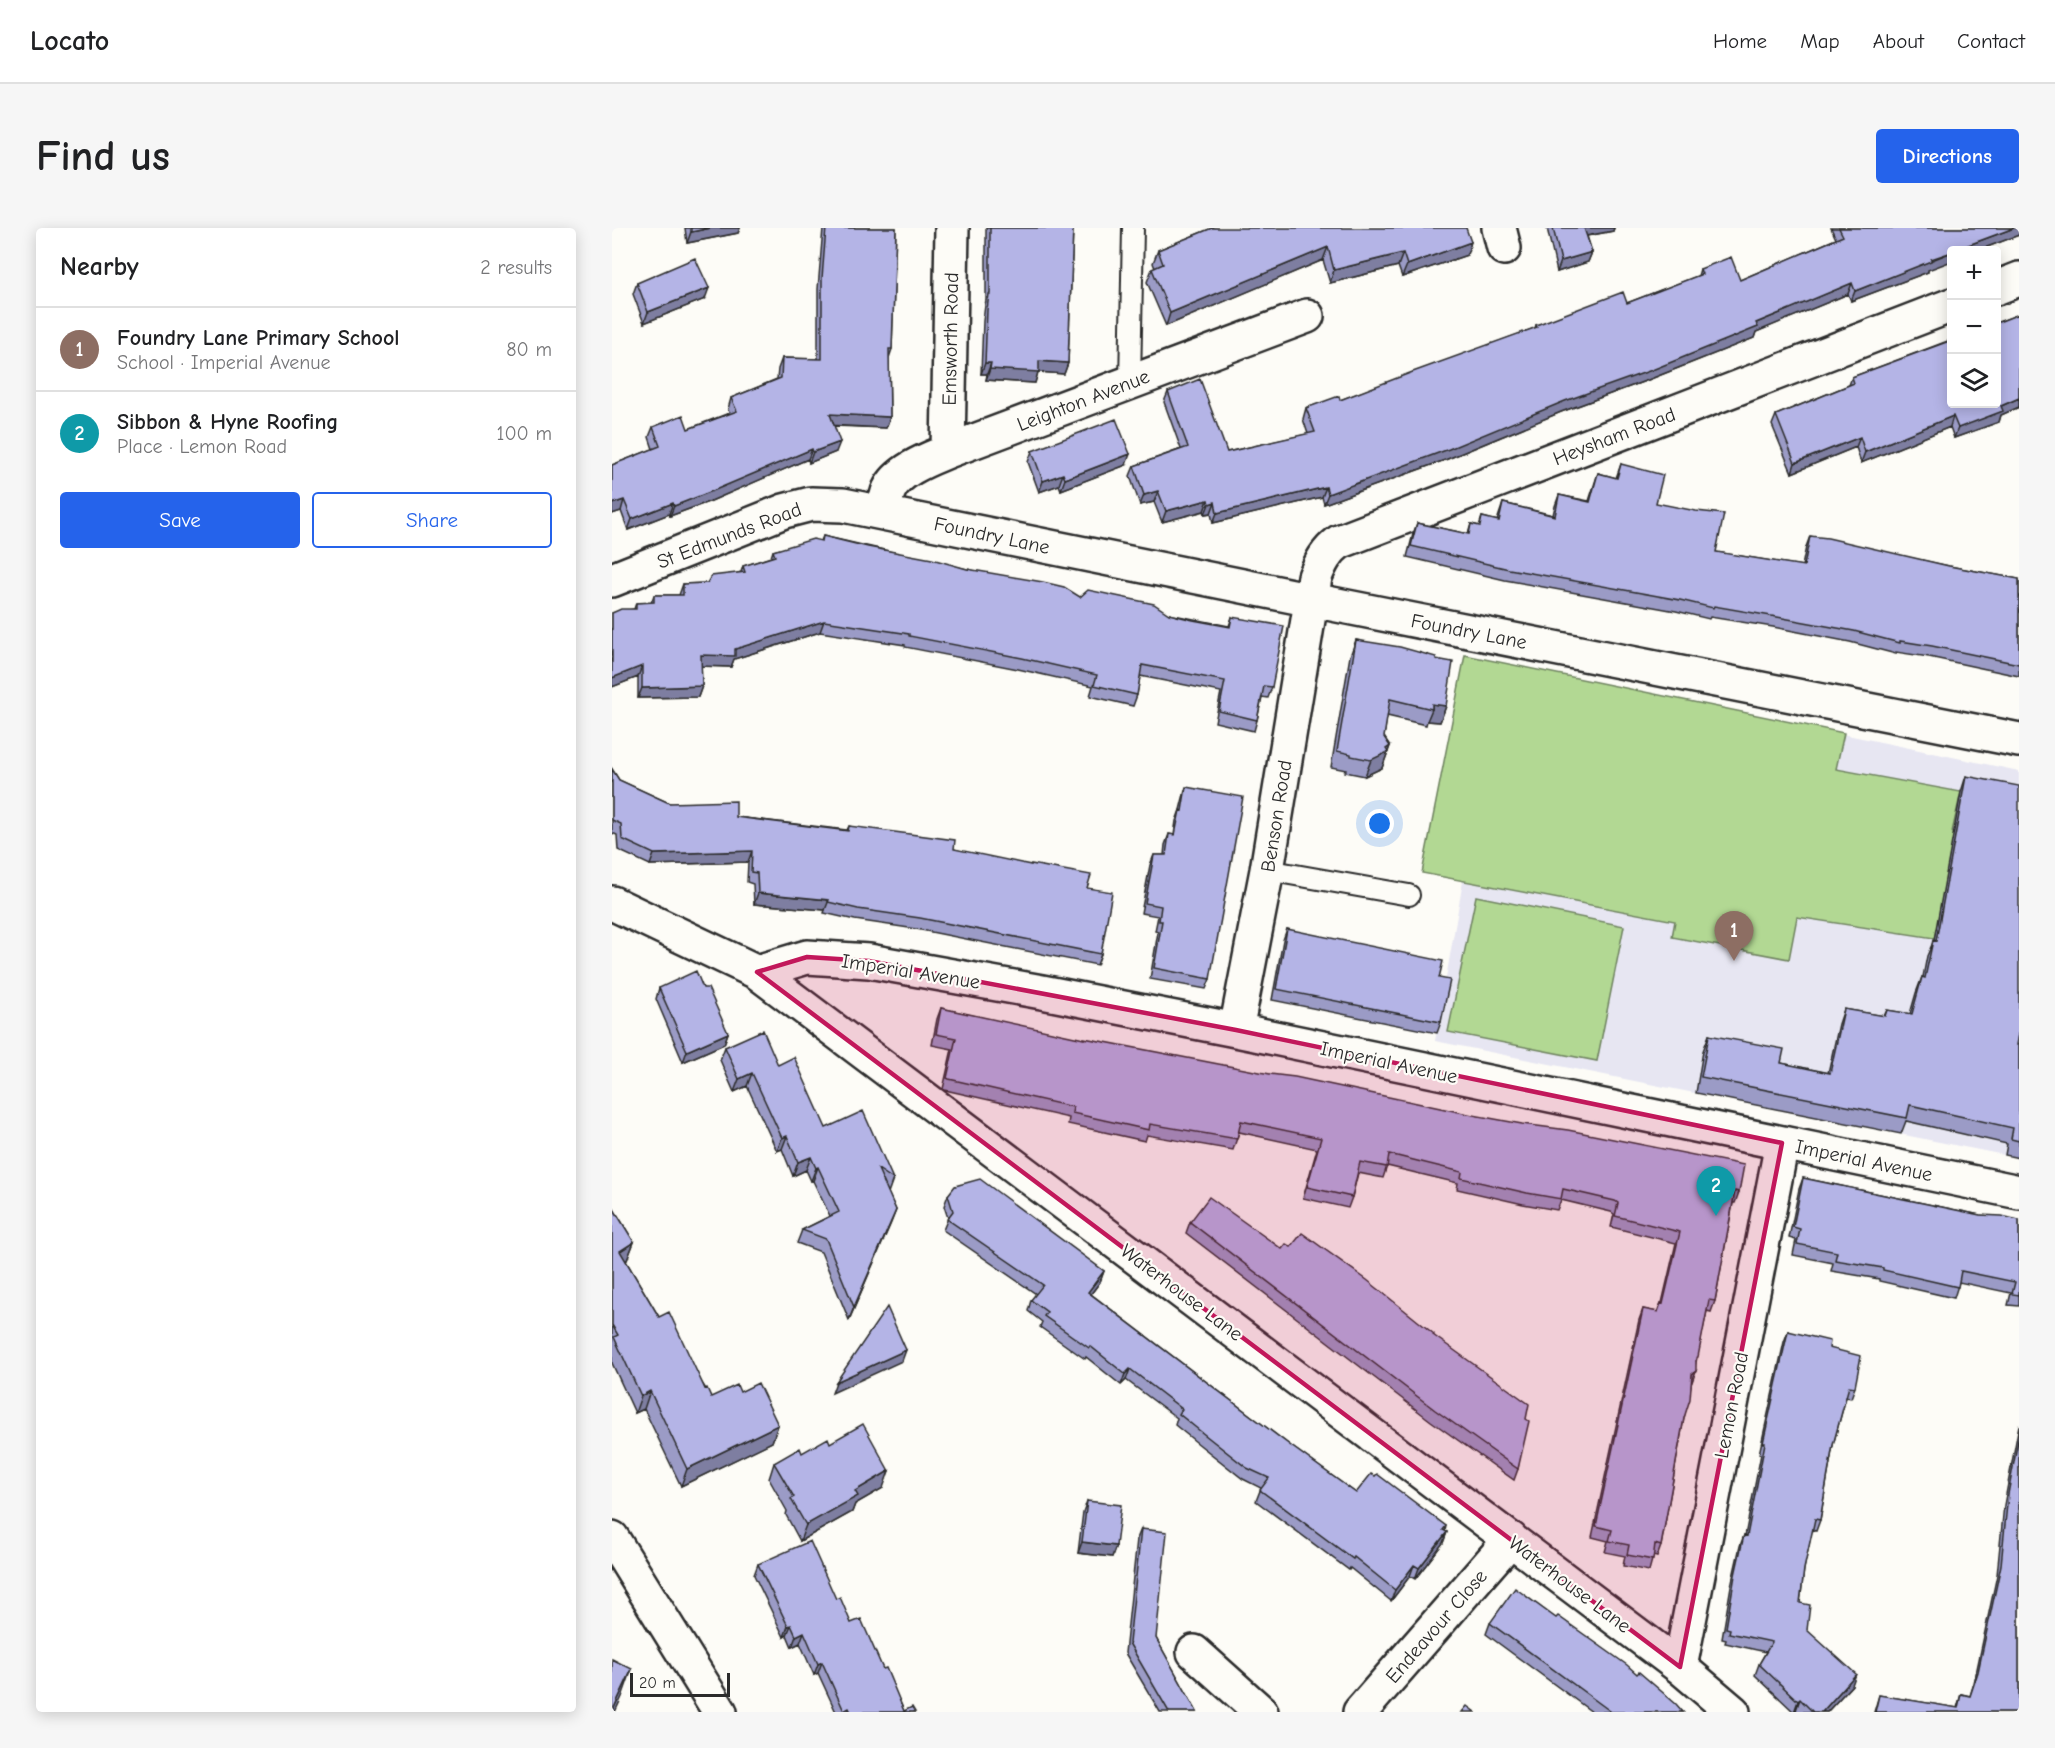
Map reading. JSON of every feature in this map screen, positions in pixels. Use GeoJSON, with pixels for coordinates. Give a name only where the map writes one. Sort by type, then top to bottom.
{"type":"FeatureCollection","features":[{"type":"Feature","properties":{"kind":"street","name":"Emsworth Road"},"geometry":{"type":"LineString","coordinates":[[948,451],[952,228]]}},
{"type":"Feature","properties":{"kind":"street"},"geometry":{"type":"LineString","coordinates":[[2001,286],[2019,279]]}},
{"type":"Feature","properties":{"kind":"street","name":"Heysham Road"},"geometry":{"type":"LineString","coordinates":[[1312,600],[1315,577],[1320,562],[1339,542],[1947,307]]}},
{"type":"Feature","properties":{"kind":"street","name":"Leighton Avenue"},"geometry":{"type":"LineString","coordinates":[[884,513],[889,489],[901,476],[920,464],[948,451],[1307,316]]}},
{"type":"Feature","properties":{"kind":"street","name":"St Edmunds Road"},"geometry":{"type":"LineString","coordinates":[[612,580],[784,511],[811,504],[843,505],[919,519]]}},
{"type":"Feature","properties":{"kind":"street","name":"Foundry Lane"},"geometry":{"type":"LineString","coordinates":[[919,519],[1312,600],[2019,740]]}},
{"type":"Feature","properties":{"kind":"street","name":"Benson Road"},"geometry":{"type":"LineString","coordinates":[[1236,1030],[1267,870],[1312,600]]}},
{"type":"Feature","properties":{"kind":"street","name":"Waterhouse Lane"},"geometry":{"type":"LineString","coordinates":[[612,903],[757,972],[1680,1667],[1733,1712]]}},
{"type":"Feature","properties":{"kind":"street","name":"Imperial Avenue"},"geometry":{"type":"LineString","coordinates":[[757,972],[807,957],[869,962],[1042,992],[2019,1192]]}},
{"type":"Feature","properties":{"kind":"street","name":"Lemon Road"},"geometry":{"type":"LineString","coordinates":[[1680,1667],[1782,1143]]}},
{"type":"Feature","properties":{"kind":"street"},"geometry":{"type":"LineString","coordinates":[[612,1538],[720,1712]]}},
{"type":"Feature","properties":{"kind":"street","name":"Endeavour Close"},"geometry":{"type":"LineString","coordinates":[[1360,1712],[1511,1539]]}},
{"type":"Feature","properties":{"kind":"street"},"geometry":{"type":"LineString","coordinates":[[1194,1652],[1261,1712]]}},
{"type":"Feature","properties":{"kind":"lane"},"geometry":{"type":"LineString","coordinates":[[1130,382],[1133,228]]}},
{"type":"Feature","properties":{"kind":"lane"},"geometry":{"type":"LineString","coordinates":[[1267,870],[1409,895]]}},
{"type":"Feature","properties":{"kind":"highlighted area"},"geometry":{"type":"Polygon","coordinates":[[[807,957],[869,961],[1236,1030],[1782,1143],[1680,1667],[757,972],[807,957]]]}},
{"type":"Feature","properties":{"kind":"shaded area"},"geometry":{"type":"Polygon","coordinates":[[[1465,655],[2019,771],[2019,1158],[1435,1041],[1463,881],[1422,873],[1465,655]]]}},
{"type":"Feature","properties":{"kind":"green space"},"geometry":{"type":"Polygon","coordinates":[[[1465,655],[1844,733],[1836,769],[1961,792],[1952,832],[1965,835],[1934,938],[1797,917],[1789,959],[1672,937],[1675,921],[1422,873],[1465,655]]]}},
{"type":"Feature","properties":{"kind":"green space"},"geometry":{"type":"Polygon","coordinates":[[[1476,896],[1624,926],[1597,1061],[1448,1032],[1476,896]]]}},
{"type":"Feature","properties":{"kind":"building"},"geometry":{"type":"Polygon","coordinates":[[[691,228],[711,228],[691,232],[691,228]]]}},
{"type":"Feature","properties":{"kind":"building"},"geometry":{"type":"Polygon","coordinates":[[[826,228],[896,228],[892,349],[889,349],[890,417],[830,414],[840,442],[813,452],[812,449],[674,506],[673,503],[632,519],[624,500],[612,504],[612,465],[660,446],[653,427],[683,415],[688,429],[737,411],[731,398],[781,378],[782,358],[822,359],[822,278],[826,228]]]}},
{"type":"Feature","properties":{"kind":"building"},"geometry":{"type":"Polygon","coordinates":[[[990,228],[1073,228],[1068,363],[1039,361],[1039,372],[990,369],[991,363],[985,363],[987,310],[990,294],[990,228]]]}},
{"type":"Feature","properties":{"kind":"building"},"geometry":{"type":"Polygon","coordinates":[[[1212,228],[1466,228],[1471,242],[1407,265],[1403,253],[1334,270],[1328,247],[1170,313],[1152,269],[1163,264],[1158,250],[1212,228]]]}},
{"type":"Feature","properties":{"kind":"building"},"geometry":{"type":"Polygon","coordinates":[[[1553,228],[1584,228],[1592,252],[1561,261],[1553,228]]]}},
{"type":"Feature","properties":{"kind":"building"},"geometry":{"type":"Polygon","coordinates":[[[1839,228],[2014,228],[1966,246],[1947,246],[1947,254],[1931,259],[1931,261],[1855,291],[1852,283],[1756,323],[1758,327],[1652,370],[1565,401],[1449,449],[1328,494],[1326,487],[1217,513],[1215,502],[1209,504],[1208,500],[1166,511],[1158,491],[1144,495],[1134,466],[1188,447],[1168,392],[1200,379],[1227,452],[1315,432],[1306,408],[1339,396],[1340,400],[1537,327],[1536,325],[1623,292],[1627,303],[1702,274],[1700,269],[1731,257],[1740,280],[1843,236],[1839,228]]]}},
{"type":"Feature","properties":{"kind":"building"},"geometry":{"type":"Polygon","coordinates":[[[695,258],[709,288],[648,312],[637,283],[695,258]]]}},
{"type":"Feature","properties":{"kind":"building"},"geometry":{"type":"Polygon","coordinates":[[[2019,314],[2019,398],[2001,406],[2001,354],[2001,321],[2019,314]]]}},
{"type":"Feature","properties":{"kind":"building"},"geometry":{"type":"Polygon","coordinates":[[[1947,342],[1947,408],[2001,408],[2001,406],[2003,411],[1958,428],[1953,416],[1865,452],[1860,437],[1795,463],[1776,415],[1854,383],[1852,377],[1947,342]]]}},
{"type":"Feature","properties":{"kind":"building"},"geometry":{"type":"Polygon","coordinates":[[[1116,419],[1130,454],[1065,479],[1063,474],[1043,481],[1032,451],[1116,419]]]}},
{"type":"Feature","properties":{"kind":"building"},"geometry":{"type":"Polygon","coordinates":[[[1621,464],[1663,475],[1656,503],[1724,514],[1716,552],[1804,566],[1810,536],[2019,579],[2019,664],[1932,646],[1900,641],[1900,643],[1854,631],[1714,606],[1713,608],[1509,569],[1411,546],[1417,523],[1469,534],[1471,524],[1480,526],[1482,517],[1499,521],[1503,503],[1555,516],[1559,495],[1590,502],[1598,473],[1617,478],[1621,464]]]}},
{"type":"Feature","properties":{"kind":"building"},"geometry":{"type":"Polygon","coordinates":[[[823,536],[932,559],[967,569],[1043,582],[1064,587],[1080,597],[1088,590],[1154,604],[1169,614],[1193,620],[1230,627],[1232,617],[1284,626],[1272,687],[1264,686],[1257,720],[1219,711],[1225,681],[1142,665],[1137,695],[1094,685],[1097,675],[909,636],[909,634],[824,621],[735,649],[735,656],[701,655],[702,686],[642,688],[642,666],[612,678],[612,613],[621,609],[636,609],[636,603],[654,602],[654,595],[683,595],[683,584],[707,583],[711,576],[745,572],[743,566],[775,556],[773,551],[813,539],[822,541],[823,536]]]}},
{"type":"Feature","properties":{"kind":"building"},"geometry":{"type":"Polygon","coordinates":[[[1356,640],[1400,647],[1453,662],[1446,706],[1432,704],[1432,709],[1390,699],[1384,737],[1390,746],[1386,749],[1388,752],[1371,760],[1337,751],[1356,640]]]}},
{"type":"Feature","properties":{"kind":"building"},"geometry":{"type":"Polygon","coordinates":[[[612,769],[619,780],[669,803],[736,801],[736,817],[848,831],[849,826],[955,840],[954,849],[1091,875],[1087,888],[1112,892],[1101,954],[920,918],[858,909],[828,902],[829,900],[758,893],[757,873],[751,872],[752,851],[654,854],[622,839],[621,824],[612,820],[612,769]]]}},
{"type":"Feature","properties":{"kind":"building"},"geometry":{"type":"Polygon","coordinates":[[[1966,776],[2019,786],[2019,1034],[2017,1045],[2019,1045],[2019,1141],[2011,1139],[2013,1128],[1910,1105],[1907,1118],[1701,1077],[1709,1035],[1784,1049],[1781,1063],[1830,1073],[1844,1009],[1885,1016],[1887,1010],[1912,1014],[1922,977],[1925,978],[1933,940],[1936,941],[1966,776]]]}},
{"type":"Feature","properties":{"kind":"building"},"geometry":{"type":"Polygon","coordinates":[[[1186,787],[1243,797],[1210,979],[1154,968],[1162,921],[1159,921],[1161,906],[1145,903],[1154,855],[1166,855],[1169,834],[1175,835],[1186,787]]]}},
{"type":"Feature","properties":{"kind":"building"},"geometry":{"type":"Polygon","coordinates":[[[1287,929],[1443,961],[1439,978],[1450,980],[1441,1022],[1276,989],[1287,929]]]}},
{"type":"Feature","properties":{"kind":"building"},"geometry":{"type":"Polygon","coordinates":[[[696,971],[703,988],[708,988],[728,1033],[687,1051],[659,988],[696,971]]]}},
{"type":"Feature","properties":{"kind":"building"},"geometry":{"type":"Polygon","coordinates":[[[941,1008],[1084,1039],[1295,1077],[1473,1115],[1568,1130],[1744,1165],[1739,1192],[1735,1191],[1715,1301],[1709,1300],[1696,1358],[1696,1371],[1692,1374],[1690,1399],[1684,1418],[1661,1546],[1655,1544],[1653,1560],[1627,1555],[1629,1545],[1609,1541],[1612,1530],[1596,1526],[1643,1309],[1658,1312],[1661,1303],[1663,1304],[1680,1232],[1615,1216],[1618,1203],[1615,1201],[1563,1189],[1561,1199],[1527,1193],[1461,1178],[1462,1172],[1389,1154],[1387,1167],[1360,1162],[1352,1197],[1307,1187],[1321,1138],[1241,1121],[1237,1139],[1150,1124],[1149,1130],[1072,1113],[1073,1107],[949,1079],[947,1078],[956,1038],[936,1034],[941,1008]]]}},
{"type":"Feature","properties":{"kind":"building"},"geometry":{"type":"Polygon","coordinates":[[[763,1030],[778,1065],[794,1057],[826,1128],[863,1111],[893,1179],[878,1169],[896,1210],[854,1307],[826,1239],[802,1230],[839,1212],[818,1167],[816,1168],[811,1157],[798,1162],[787,1136],[782,1138],[752,1073],[739,1079],[725,1047],[763,1030]]]}},
{"type":"Feature","properties":{"kind":"building"},"geometry":{"type":"Polygon","coordinates":[[[1803,1178],[1980,1215],[2002,1216],[2019,1220],[2019,1295],[2012,1294],[2015,1282],[1961,1271],[1958,1287],[1883,1270],[1883,1268],[1835,1260],[1837,1252],[1797,1244],[1800,1229],[1793,1227],[1803,1178]]]}},
{"type":"Feature","properties":{"kind":"building"},"geometry":{"type":"Polygon","coordinates":[[[980,1179],[1104,1271],[1088,1292],[1291,1446],[1356,1493],[1371,1474],[1375,1476],[1377,1474],[1446,1526],[1443,1530],[1447,1532],[1419,1568],[1414,1565],[1395,1590],[1354,1557],[1353,1559],[1260,1490],[1269,1478],[1247,1468],[1200,1431],[1179,1414],[1182,1409],[1130,1369],[1125,1374],[1090,1346],[1089,1348],[1044,1316],[1047,1312],[1031,1300],[1043,1285],[947,1219],[953,1211],[948,1195],[955,1186],[980,1179]]]}},
{"type":"Feature","properties":{"kind":"building"},"geometry":{"type":"Polygon","coordinates":[[[1209,1197],[1282,1249],[1286,1244],[1291,1247],[1302,1233],[1367,1280],[1433,1335],[1529,1404],[1526,1419],[1529,1421],[1518,1469],[1435,1410],[1190,1222],[1209,1197]]]}},
{"type":"Feature","properties":{"kind":"building"},"geometry":{"type":"Polygon","coordinates":[[[612,1206],[634,1242],[620,1251],[659,1317],[669,1312],[705,1389],[707,1388],[711,1397],[737,1385],[740,1392],[758,1383],[778,1425],[687,1469],[650,1391],[641,1396],[614,1337],[618,1335],[612,1325],[612,1206]]]}},
{"type":"Feature","properties":{"kind":"building"},"geometry":{"type":"Polygon","coordinates":[[[887,1307],[906,1350],[836,1382],[887,1307]]]}},
{"type":"Feature","properties":{"kind":"building"},"geometry":{"type":"Polygon","coordinates":[[[1788,1331],[1830,1341],[1829,1348],[1861,1356],[1855,1387],[1849,1386],[1833,1445],[1820,1520],[1815,1519],[1804,1569],[1800,1603],[1810,1605],[1807,1630],[1856,1674],[1822,1712],[1813,1712],[1800,1699],[1798,1701],[1759,1664],[1772,1642],[1729,1633],[1730,1629],[1726,1628],[1735,1575],[1744,1535],[1747,1536],[1765,1443],[1763,1443],[1788,1331]]]}},
{"type":"Feature","properties":{"kind":"building"},"geometry":{"type":"Polygon","coordinates":[[[863,1424],[889,1471],[855,1491],[858,1496],[806,1525],[791,1499],[794,1497],[774,1463],[800,1448],[802,1453],[828,1438],[830,1443],[863,1424]]]}},
{"type":"Feature","properties":{"kind":"building"},"geometry":{"type":"Polygon","coordinates":[[[2019,1435],[2019,1712],[1875,1712],[1879,1695],[1958,1708],[1961,1694],[1970,1696],[1978,1672],[2001,1565],[2008,1494],[2019,1435]]]}},
{"type":"Feature","properties":{"kind":"building"},"geometry":{"type":"Polygon","coordinates":[[[1087,1501],[1121,1505],[1116,1546],[1082,1542],[1087,1501]]]}},
{"type":"Feature","properties":{"kind":"building"},"geometry":{"type":"Polygon","coordinates":[[[1141,1529],[1167,1532],[1156,1638],[1197,1712],[1169,1712],[1129,1643],[1141,1529]]]}},
{"type":"Feature","properties":{"kind":"building"},"geometry":{"type":"Polygon","coordinates":[[[810,1541],[836,1599],[840,1597],[851,1623],[861,1619],[883,1669],[886,1668],[904,1711],[912,1707],[915,1712],[851,1712],[849,1708],[844,1711],[822,1662],[818,1664],[804,1632],[796,1636],[791,1625],[788,1626],[758,1564],[810,1541]]]}},
{"type":"Feature","properties":{"kind":"building"},"geometry":{"type":"Polygon","coordinates":[[[1515,1588],[1556,1618],[1558,1616],[1637,1674],[1639,1672],[1683,1712],[1609,1712],[1490,1623],[1515,1588]]]}},
{"type":"Feature","properties":{"kind":"building"},"geometry":{"type":"Polygon","coordinates":[[[612,1659],[632,1669],[612,1712],[612,1659]]]}},
{"type":"Feature","properties":{"kind":"building"},"geometry":{"type":"Polygon","coordinates":[[[1467,1706],[1475,1712],[1462,1712],[1467,1706]]]}},
{"type":"Feature","properties":{"kind":"place","name":"Foundry Lane Primary School"},"geometry":{"type":"Point","coordinates":[1734,961]}},
{"type":"Feature","properties":{"kind":"place","name":"Sibbon & Hyne Roofing"},"geometry":{"type":"Point","coordinates":[1716,1216]}}]}
